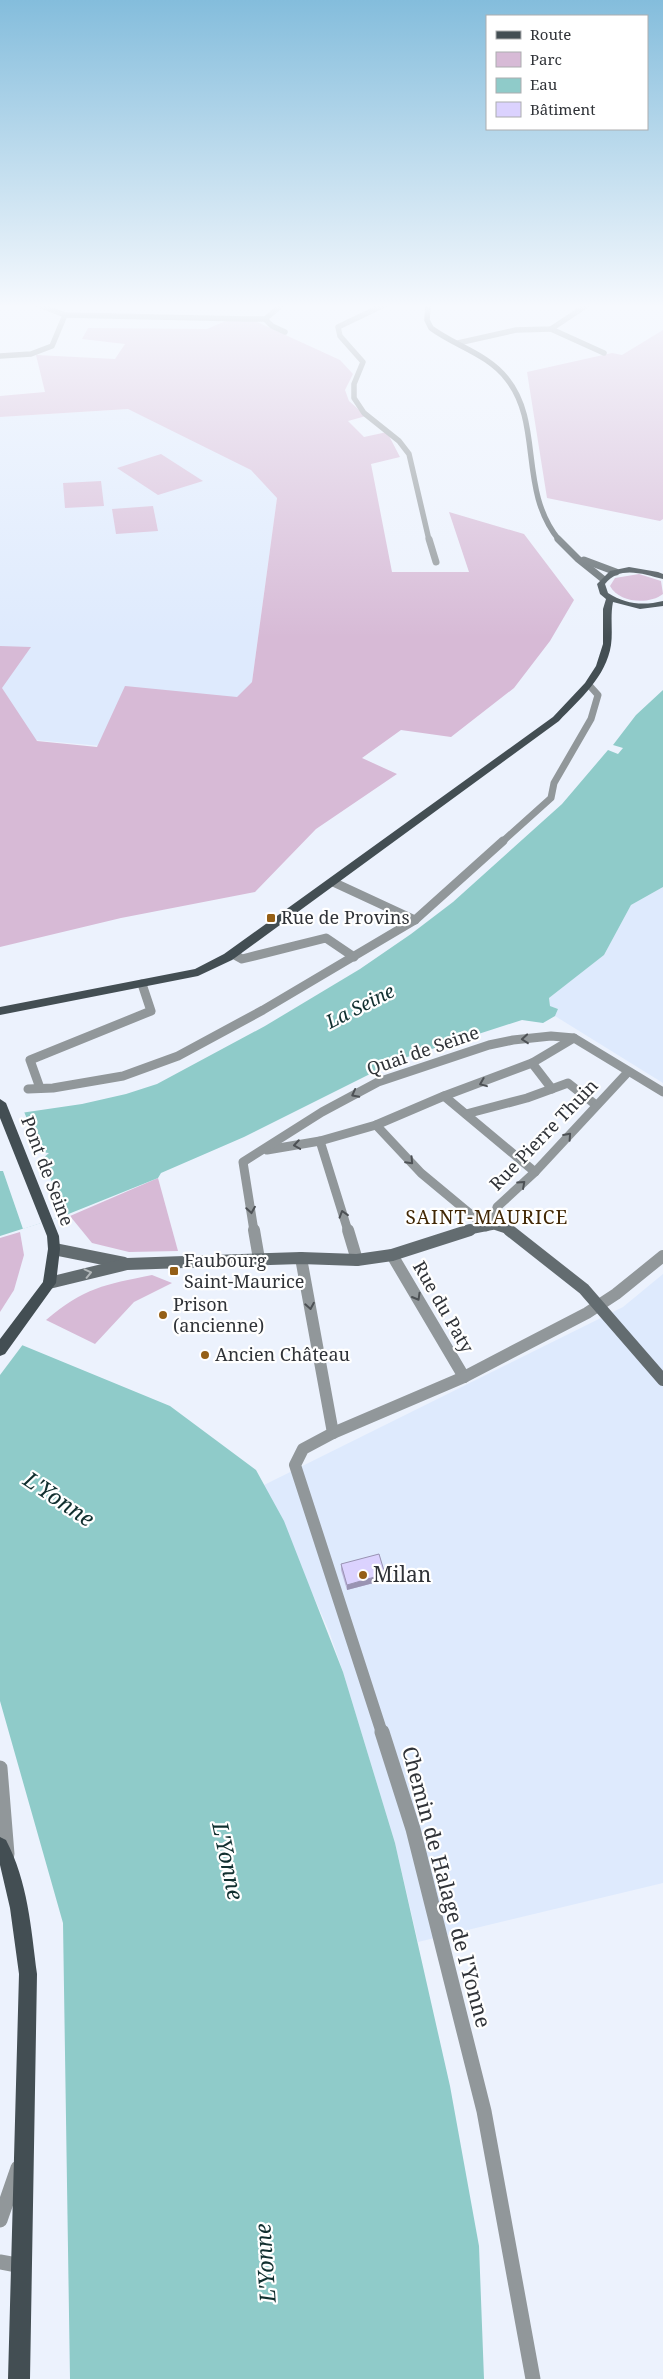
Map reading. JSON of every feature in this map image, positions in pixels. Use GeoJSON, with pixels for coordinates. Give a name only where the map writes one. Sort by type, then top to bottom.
{"type":"FeatureCollection","features":[{"type":"Feature","properties":{"kind":"main road"},"geometry":{"type":"LineString","coordinates":[[632,606],[610,598],[601,589],[603,579],[616,572],[646,571],[661,565]]}},
{"type":"Feature","properties":{"kind":"main road"},"geometry":{"type":"LineString","coordinates":[[646,571],[663,577]]}},
{"type":"Feature","properties":{"kind":"main road"},"geometry":{"type":"LineString","coordinates":[[0,1012],[198,972],[233,954],[556,719],[589,685],[605,655],[606,607],[610,598]]}},
{"type":"Feature","properties":{"kind":"main road"},"geometry":{"type":"LineString","coordinates":[[607,619],[617,610],[632,606],[662,604]]}},
{"type":"Feature","properties":{"kind":"main road","name":"Pont de Seine"},"geometry":{"type":"LineString","coordinates":[[0,1103],[53,1236],[54,1249],[49,1283]]}},
{"type":"Feature","properties":{"kind":"main road"},"geometry":{"type":"LineString","coordinates":[[0,1350],[49,1283]]}},
{"type":"Feature","properties":{"kind":"main road"},"geometry":{"type":"LineString","coordinates":[[3,1852],[21,1922],[28,1974],[19,2379]]}},
{"type":"Feature","properties":{"kind":"street"},"geometry":{"type":"LineString","coordinates":[[366,416],[390,432],[405,448],[414,467],[418,500],[436,562]]}},
{"type":"Feature","properties":{"kind":"street"},"geometry":{"type":"LineString","coordinates":[[523,416],[538,503],[547,523],[574,554],[603,579]]}},
{"type":"Feature","properties":{"kind":"street"},"geometry":{"type":"LineString","coordinates":[[574,554],[616,572]]}},
{"type":"Feature","properties":{"kind":"street"},"geometry":{"type":"LineString","coordinates":[[28,1089],[123,1076],[178,1056],[263,1010],[415,920],[551,798],[554,782],[591,719],[598,695],[589,685]]}},
{"type":"Feature","properties":{"kind":"street"},"geometry":{"type":"LineString","coordinates":[[333,882],[415,920]]}},
{"type":"Feature","properties":{"kind":"street"},"geometry":{"type":"LineString","coordinates":[[233,954],[242,959],[326,938],[354,957]]}},
{"type":"Feature","properties":{"kind":"street"},"geometry":{"type":"LineString","coordinates":[[40,1088],[30,1060],[151,1011],[142,984]]}},
{"type":"Feature","properties":{"kind":"street","name":"Quai de Seine"},"geometry":{"type":"LineString","coordinates":[[259,1259],[244,1162],[322,1112],[378,1082],[497,1043],[551,1036],[574,1038]]}},
{"type":"Feature","properties":{"kind":"street"},"geometry":{"type":"LineString","coordinates":[[261,1151],[320,1141],[376,1125],[444,1096],[475,1086],[532,1063],[574,1038],[663,1092]]}},
{"type":"Feature","properties":{"kind":"street"},"geometry":{"type":"LineString","coordinates":[[532,1063],[552,1089]]}},
{"type":"Feature","properties":{"kind":"street","name":"Rue Pierre Thuin"},"geometry":{"type":"LineString","coordinates":[[490,1226],[497,1207],[535,1172],[628,1072]]}},
{"type":"Feature","properties":{"kind":"street"},"geometry":{"type":"LineString","coordinates":[[466,1114],[527,1098],[568,1083],[596,1105]]}},
{"type":"Feature","properties":{"kind":"street"},"geometry":{"type":"LineString","coordinates":[[444,1096],[535,1172]]}},
{"type":"Feature","properties":{"kind":"street"},"geometry":{"type":"LineString","coordinates":[[376,1125],[421,1173],[490,1226],[511,1231],[584,1289],[663,1380]]}},
{"type":"Feature","properties":{"kind":"street"},"geometry":{"type":"LineString","coordinates":[[320,1141],[357,1260]]}},
{"type":"Feature","properties":{"kind":"street"},"geometry":{"type":"LineString","coordinates":[[49,1283],[127,1264],[301,1258],[357,1260],[392,1255],[462,1232],[490,1226]]}},
{"type":"Feature","properties":{"kind":"street"},"geometry":{"type":"LineString","coordinates":[[54,1249],[127,1264]]}},
{"type":"Feature","properties":{"kind":"street","name":"Rue du Paty"},"geometry":{"type":"LineString","coordinates":[[392,1255],[464,1377]]}},
{"type":"Feature","properties":{"kind":"street","name":"Chemin de Halage de l'Yonne"},"geometry":{"type":"LineString","coordinates":[[533,2379],[484,2111],[413,1829],[295,1465],[303,1449],[333,1433],[464,1377],[599,1305],[663,1256]]}},
{"type":"Feature","properties":{"kind":"street"},"geometry":{"type":"LineString","coordinates":[[301,1258],[333,1433]]}},
{"type":"Feature","properties":{"kind":"street"},"geometry":{"type":"LineString","coordinates":[[0,1768],[2,1778],[3,1852]]}},
{"type":"Feature","properties":{"kind":"street"},"geometry":{"type":"LineString","coordinates":[[0,2220],[24,2149]]}},
{"type":"Feature","properties":{"kind":"street"},"geometry":{"type":"LineString","coordinates":[[0,2262],[22,2266]]}},
{"type":"Feature","properties":{"kind":"shaded area"},"geometry":{"type":"Polygon","coordinates":[[[144,416],[280,476],[252,682],[238,697],[158,751],[0,737],[0,417],[144,416]]]}},
{"type":"Feature","properties":{"kind":"shaded area"},"geometry":{"type":"Polygon","coordinates":[[[663,887],[663,1083],[555,1016],[558,1009],[550,1006],[549,998],[604,955],[631,905],[663,887]]]}},
{"type":"Feature","properties":{"kind":"shaded area"},"geometry":{"type":"Polygon","coordinates":[[[663,1274],[663,1883],[418,1942],[395,1843],[343,1672],[329,1631],[264,1485],[623,1307],[663,1274]]]}},
{"type":"Feature","properties":{"kind":"green space"},"geometry":{"type":"Polygon","coordinates":[[[142,416],[366,416],[348,421],[364,437],[387,432],[400,457],[371,464],[392,572],[469,572],[449,512],[524,534],[574,600],[550,641],[514,688],[451,737],[401,730],[362,758],[397,774],[316,829],[255,892],[121,918],[0,947],[0,646],[31,647],[2,688],[37,741],[97,747],[125,686],[237,697],[252,682],[277,498],[251,470],[142,416]]]}},
{"type":"Feature","properties":{"kind":"green space"},"geometry":{"type":"Polygon","coordinates":[[[534,416],[663,416],[663,519],[660,521],[547,498],[534,416]]]}},
{"type":"Feature","properties":{"kind":"green space"},"geometry":{"type":"Polygon","coordinates":[[[161,454],[203,481],[158,495],[117,468],[161,454]]]}},
{"type":"Feature","properties":{"kind":"green space"},"geometry":{"type":"Polygon","coordinates":[[[101,481],[104,506],[65,508],[63,483],[101,481]]]}},
{"type":"Feature","properties":{"kind":"green space"},"geometry":{"type":"Polygon","coordinates":[[[153,506],[158,531],[116,534],[112,509],[153,506]]]}},
{"type":"Feature","properties":{"kind":"green space"},"geometry":{"type":"Polygon","coordinates":[[[639,574],[661,581],[663,594],[650,600],[627,599],[614,592],[610,586],[615,578],[639,574]]]}},
{"type":"Feature","properties":{"kind":"green space"},"geometry":{"type":"Polygon","coordinates":[[[158,1178],[178,1251],[129,1252],[92,1243],[70,1216],[158,1178]]]}},
{"type":"Feature","properties":{"kind":"green space"},"geometry":{"type":"Polygon","coordinates":[[[20,1232],[24,1255],[14,1290],[0,1312],[0,1238],[20,1232]]]}},
{"type":"Feature","properties":{"kind":"green space"},"geometry":{"type":"Polygon","coordinates":[[[152,1275],[172,1283],[134,1302],[95,1344],[46,1320],[72,1300],[84,1294],[108,1285],[152,1275]]]}},
{"type":"Feature","properties":{"kind":"water","name":"La Seine"},"geometry":{"type":"Polygon","coordinates":[[[663,690],[663,887],[631,905],[604,955],[549,998],[550,1006],[558,1009],[555,1016],[543,1023],[522,1020],[398,1060],[244,1137],[161,1173],[158,1178],[66,1215],[0,1236],[0,1116],[82,1104],[126,1094],[157,1084],[265,1026],[360,969],[453,902],[562,804],[608,750],[618,754],[623,748],[613,745],[636,715],[663,690]]]}},
{"type":"Feature","properties":{"kind":"water","name":"L'Yonne"},"geometry":{"type":"Polygon","coordinates":[[[0,1336],[170,1406],[256,1470],[284,1521],[343,1672],[395,1843],[450,2086],[479,2246],[484,2379],[70,2379],[63,1923],[0,1701],[0,1336]]]}},
{"type":"Feature","properties":{"kind":"pier"},"geometry":{"type":"Polygon","coordinates":[[[23,1109],[40,1152],[49,1153],[42,1159],[66,1215],[23,1229],[3,1171],[0,1171],[0,1114],[23,1109]]]}},
{"type":"Feature","properties":{"kind":"pier"},"geometry":{"type":"Polygon","coordinates":[[[0,1333],[24,1343],[0,1375],[0,1333]]]}},
{"type":"Feature","properties":{"kind":"building","name":"Milan"},"geometry":{"type":"Polygon","coordinates":[[[379,1554],[385,1574],[347,1585],[341,1564],[379,1554]]]}},
{"type":"Feature","properties":{"kind":"place","name":"Rue de Provins"},"geometry":{"type":"Point","coordinates":[271,918]}},
{"type":"Feature","properties":{"kind":"place","name":"Faubourg Saint-Maurice"},"geometry":{"type":"Point","coordinates":[174,1271]}},
{"type":"Feature","properties":{"kind":"place","name":"Prison (ancienne)"},"geometry":{"type":"Point","coordinates":[163,1315]}},
{"type":"Feature","properties":{"kind":"place","name":"Ancien Château"},"geometry":{"type":"Point","coordinates":[205,1355]}},
{"type":"Feature","properties":{"kind":"place","name":"Milan"},"geometry":{"type":"Point","coordinates":[363,1575]}},
{"type":"Feature","properties":{"kind":"district","name":"SAINT-MAURICE"},"geometry":{"type":"Point","coordinates":[487,1217]}}]}
